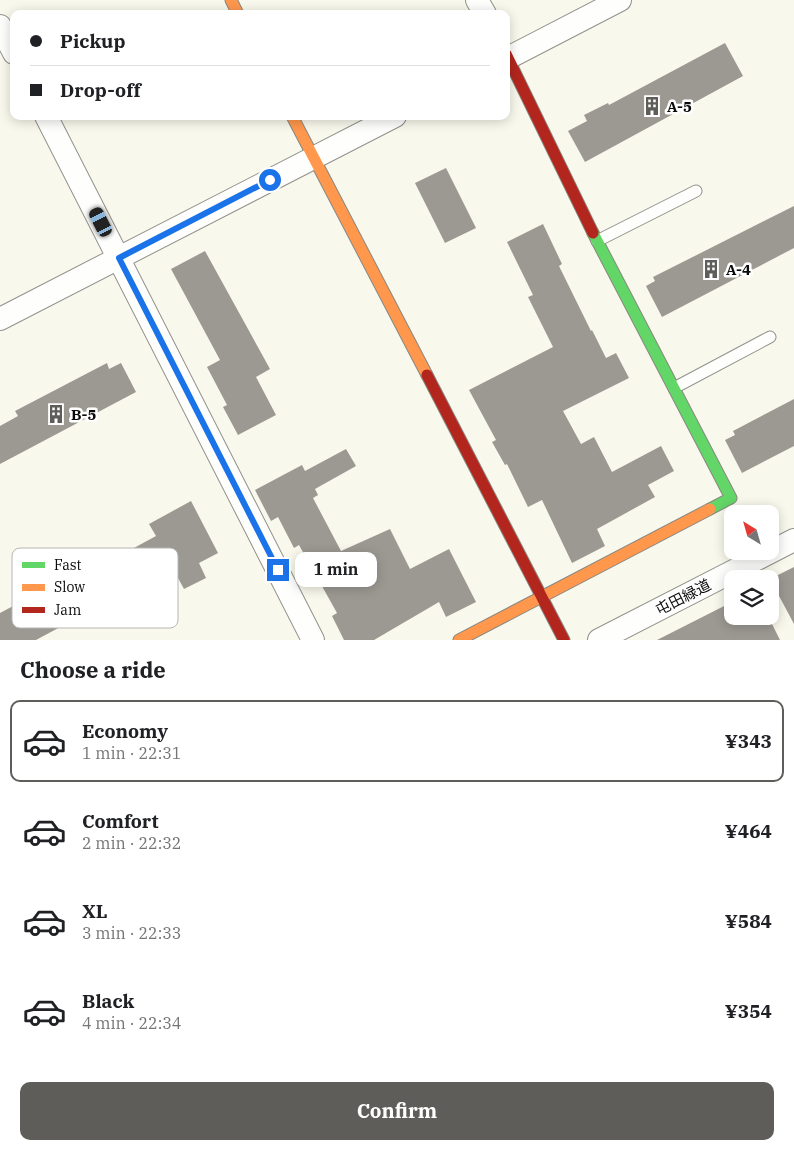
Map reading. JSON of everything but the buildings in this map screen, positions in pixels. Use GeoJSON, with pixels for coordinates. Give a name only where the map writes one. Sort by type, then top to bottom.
{"type":"FeatureCollection","features":[{"type":"Feature","properties":{"kind":"street"},"geometry":{"type":"LineString","coordinates":[[510,55],[620,0]]}},
{"type":"Feature","properties":{"kind":"street"},"geometry":{"type":"LineString","coordinates":[[0,26],[10,45]]}},
{"type":"Feature","properties":{"kind":"street"},"geometry":{"type":"LineString","coordinates":[[459,640],[731,498],[598,241],[510,63]]}},
{"type":"Feature","properties":{"kind":"street"},"geometry":{"type":"LineString","coordinates":[[48,120],[313,640]]}},
{"type":"Feature","properties":{"kind":"street"},"geometry":{"type":"LineString","coordinates":[[294,120],[564,640]]}},
{"type":"Feature","properties":{"kind":"street"},"geometry":{"type":"LineString","coordinates":[[0,319],[387,120]]}},
{"type":"Feature","properties":{"kind":"street","name":"屯田緑道"},"geometry":{"type":"LineString","coordinates":[[599,640],[794,540]]}},
{"type":"Feature","properties":{"kind":"lane"},"geometry":{"type":"LineString","coordinates":[[598,241],[696,191]]}},
{"type":"Feature","properties":{"kind":"lane"},"geometry":{"type":"LineString","coordinates":[[674,388],[770,337]]}},
{"type":"Feature","properties":{"kind":"traffic: fast"},"geometry":{"type":"LineString","coordinates":[[593,233],[731,498],[710,509]]}},
{"type":"Feature","properties":{"kind":"traffic: slow"},"geometry":{"type":"LineString","coordinates":[[231,0],[236,10]]}},
{"type":"Feature","properties":{"kind":"traffic: slow"},"geometry":{"type":"LineString","coordinates":[[294,120],[427,375]]}},
{"type":"Feature","properties":{"kind":"traffic: slow"},"geometry":{"type":"LineString","coordinates":[[459,640],[710,509]]}},
{"type":"Feature","properties":{"kind":"traffic: jam"},"geometry":{"type":"LineString","coordinates":[[510,62],[593,233]]}},
{"type":"Feature","properties":{"kind":"traffic: jam"},"geometry":{"type":"LineString","coordinates":[[427,375],[564,640]]}},
{"type":"Feature","properties":{"kind":"place","name":"A-5"},"geometry":{"type":"Point","coordinates":[652,106]}},
{"type":"Feature","properties":{"kind":"place","name":"A-4"},"geometry":{"type":"Point","coordinates":[711,269]}},
{"type":"Feature","properties":{"kind":"place","name":"B-5"},"geometry":{"type":"Point","coordinates":[56,414]}},
{"type":"Feature","properties":{"kind":"route"},"geometry":{"type":"LineString","coordinates":[[270,180],[119,258],[278,570]]}}]}
